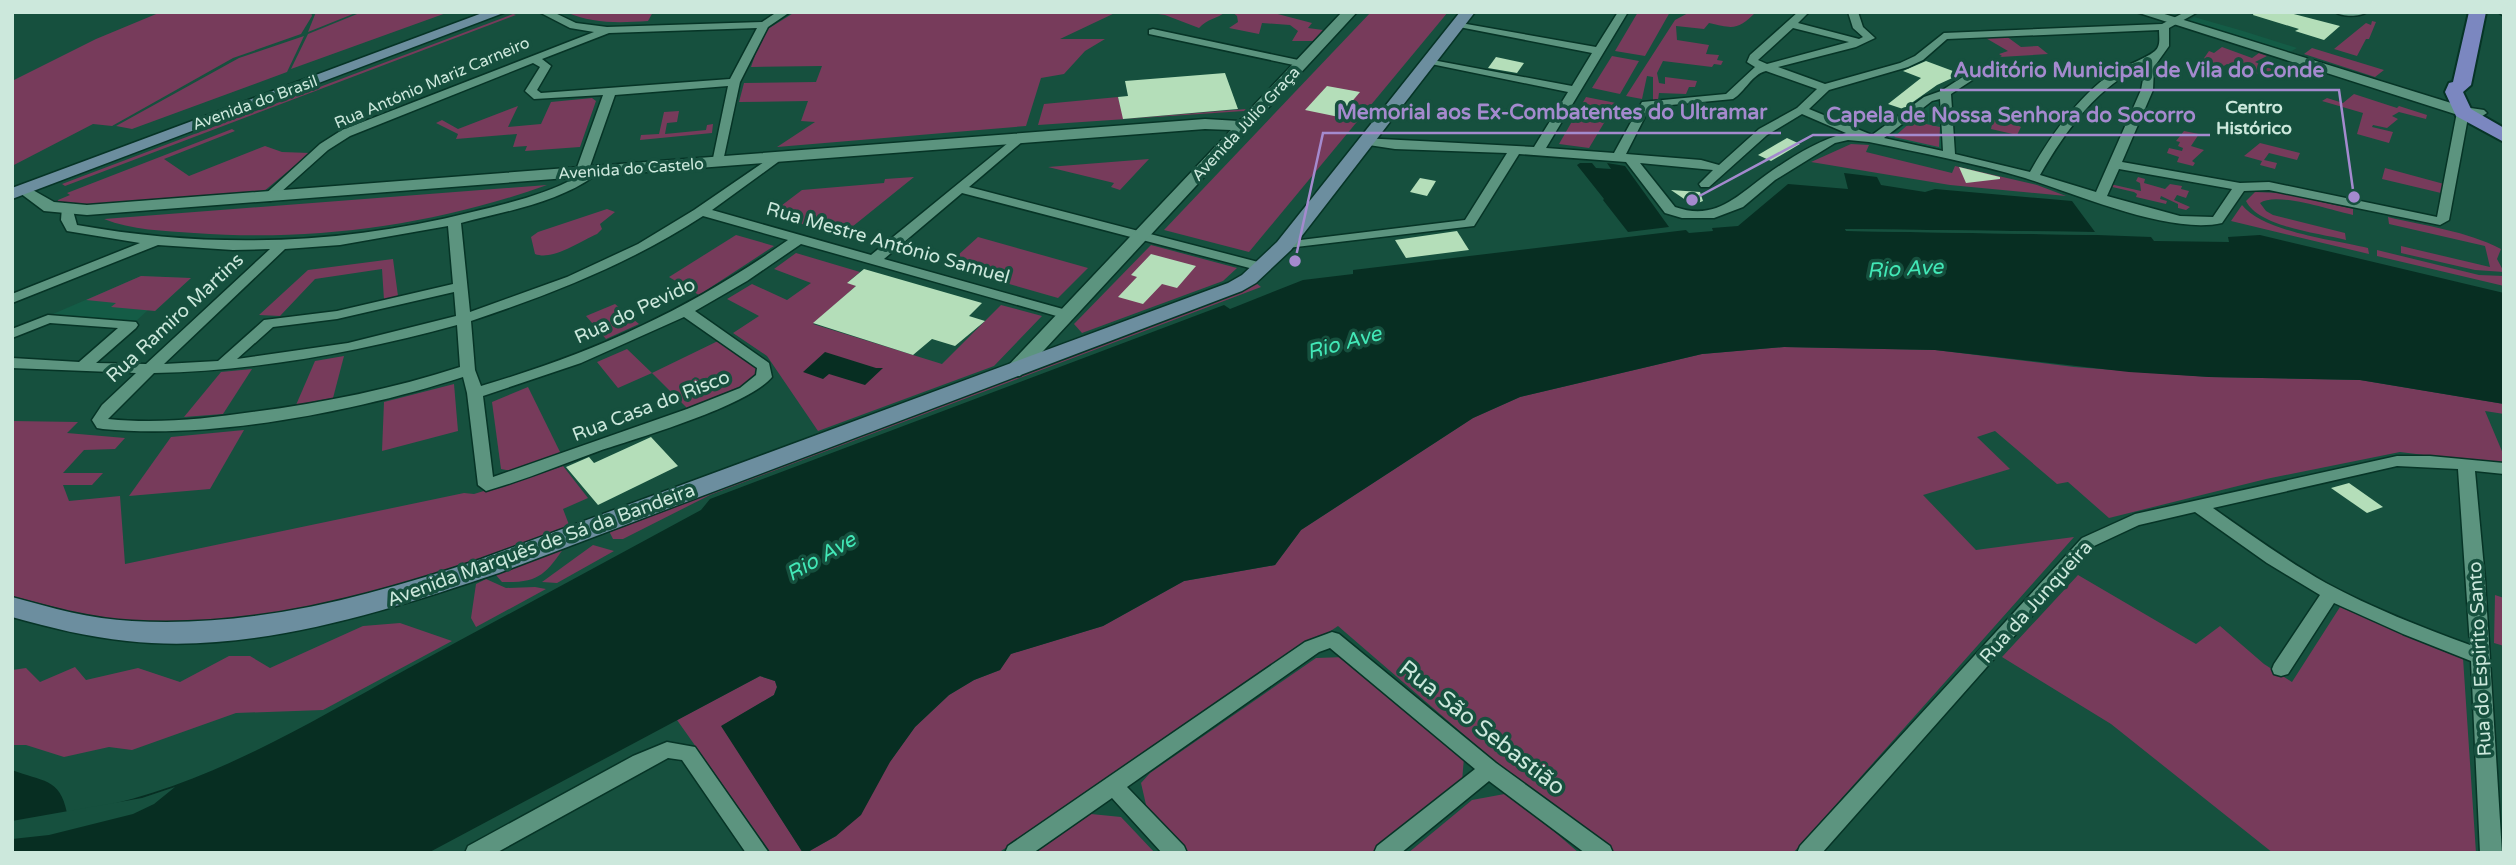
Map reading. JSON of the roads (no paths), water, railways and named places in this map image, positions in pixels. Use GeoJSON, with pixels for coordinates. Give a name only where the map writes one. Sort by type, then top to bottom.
{"type":"FeatureCollection","features":[{"type":"Feature","properties":{"kind":"main road","name":"Avenida do Brasil"},"geometry":{"type":"LineString","coordinates":[[18,192],[499,12]]}},
{"type":"Feature","properties":{"kind":"main road"},"geometry":{"type":"LineString","coordinates":[[2478,12],[2465,106],[2501,132]]}},
{"type":"Feature","properties":{"kind":"main road"},"geometry":{"type":"LineString","coordinates":[[1261,267],[1284,246],[1464,18]]}},
{"type":"Feature","properties":{"kind":"main road","name":"Avenida Marquês de Sá da Bandeira"},"geometry":{"type":"LineString","coordinates":[[12,607],[53,621],[104,629],[169,632],[290,622],[365,606],[420,591],[490,566],[1080,347],[1235,287],[1249,279],[1261,267]]}},
{"type":"Feature","properties":{"kind":"street"},"geometry":{"type":"LineString","coordinates":[[544,12],[587,33]]}},
{"type":"Feature","properties":{"kind":"street"},"geometry":{"type":"LineString","coordinates":[[687,27],[694,12]]}},
{"type":"Feature","properties":{"kind":"street"},"geometry":{"type":"LineString","coordinates":[[718,163],[734,82],[764,25],[785,12]]}},
{"type":"Feature","properties":{"kind":"street","name":"Avenida Júlio Graça"},"geometry":{"type":"LineString","coordinates":[[1013,372],[1350,12]]}},
{"type":"Feature","properties":{"kind":"street"},"geometry":{"type":"LineString","coordinates":[[1538,151],[1623,12]]}},
{"type":"Feature","properties":{"kind":"street"},"geometry":{"type":"LineString","coordinates":[[1804,12],[1754,57],[1752,62],[1825,88]]}},
{"type":"Feature","properties":{"kind":"street"},"geometry":{"type":"LineString","coordinates":[[1853,12],[1865,40]]}},
{"type":"Feature","properties":{"kind":"street"},"geometry":{"type":"LineString","coordinates":[[1705,184],[1763,132],[1801,110],[1825,88],[1919,58],[1944,36],[2170,25],[2193,12]]}},
{"type":"Feature","properties":{"kind":"street"},"geometry":{"type":"LineString","coordinates":[[2340,12],[2359,13]]}},
{"type":"Feature","properties":{"kind":"street"},"geometry":{"type":"LineString","coordinates":[[2148,14],[2170,25],[2417,97],[2465,106]]}},
{"type":"Feature","properties":{"kind":"street"},"geometry":{"type":"LineString","coordinates":[[1464,18],[1598,51]]}},
{"type":"Feature","properties":{"kind":"street"},"geometry":{"type":"LineString","coordinates":[[1790,24],[1865,40]]}},
{"type":"Feature","properties":{"kind":"street","name":"Rua António Mariz Carneiro"},"geometry":{"type":"LineString","coordinates":[[267,198],[324,147],[346,134],[587,33],[764,25]]}},
{"type":"Feature","properties":{"kind":"street"},"geometry":{"type":"LineString","coordinates":[[2099,199],[2147,90],[2149,67],[2164,46],[2170,25]]}},
{"type":"Feature","properties":{"kind":"street"},"geometry":{"type":"LineString","coordinates":[[1153,32],[1303,64]]}},
{"type":"Feature","properties":{"kind":"street"},"geometry":{"type":"LineString","coordinates":[[1618,158],[1646,104],[1729,97],[1737,92],[1755,70],[1865,40]]}},
{"type":"Feature","properties":{"kind":"street"},"geometry":{"type":"LineString","coordinates":[[2034,177],[2050,145],[2074,113],[2126,68],[2156,55]]}},
{"type":"Feature","properties":{"kind":"street"},"geometry":{"type":"LineString","coordinates":[[532,58],[546,66],[531,92],[538,97],[734,82]]}},
{"type":"Feature","properties":{"kind":"street"},"geometry":{"type":"LineString","coordinates":[[1431,61],[1576,90]]}},
{"type":"Feature","properties":{"kind":"street"},"geometry":{"type":"LineString","coordinates":[[1875,139],[1928,99],[1945,93],[1976,73]]}},
{"type":"Feature","properties":{"kind":"street"},"geometry":{"type":"LineString","coordinates":[[67,210],[67,220],[72,228],[155,242],[280,247],[377,236],[454,221],[570,186],[587,173],[610,92]]}},
{"type":"Feature","properties":{"kind":"street"},"geometry":{"type":"LineString","coordinates":[[1945,93],[1950,157]]}},
{"type":"Feature","properties":{"kind":"street"},"geometry":{"type":"LineString","coordinates":[[2417,97],[2439,97],[2465,106]]}},
{"type":"Feature","properties":{"kind":"street"},"geometry":{"type":"LineString","coordinates":[[2114,164],[2240,187],[2269,186],[2433,221],[2443,220],[2447,162],[2465,106]]}},
{"type":"Feature","properties":{"kind":"street"},"geometry":{"type":"LineString","coordinates":[[1801,110],[1861,136],[2034,177],[2099,199],[2198,222],[2217,220],[2240,187]]}},
{"type":"Feature","properties":{"kind":"street","name":"Avenida do Castelo"},"geometry":{"type":"LineString","coordinates":[[18,192],[43,204],[67,210],[267,198],[1205,124],[1242,126]]}},
{"type":"Feature","properties":{"kind":"street"},"geometry":{"type":"LineString","coordinates":[[1631,160],[1670,210],[1682,214],[1721,212],[1738,204],[1771,177],[1831,140],[1861,136]]}},
{"type":"Feature","properties":{"kind":"street"},"geometry":{"type":"LineString","coordinates":[[875,259],[1020,138]]}},
{"type":"Feature","properties":{"kind":"street"},"geometry":{"type":"LineString","coordinates":[[1366,141],[1395,145],[1538,151],[1701,164],[1722,169]]}},
{"type":"Feature","properties":{"kind":"street"},"geometry":{"type":"LineString","coordinates":[[1284,246],[1469,223],[1514,150]]}},
{"type":"Feature","properties":{"kind":"street"},"geometry":{"type":"LineString","coordinates":[[12,363],[151,368],[222,365],[284,358],[375,341],[471,317],[557,286],[624,256],[700,211],[774,159]]}},
{"type":"Feature","properties":{"kind":"street"},"geometry":{"type":"LineString","coordinates":[[959,188],[1261,267]]}},
{"type":"Feature","properties":{"kind":"street","name":"Rua Mestre António Samuel"},"geometry":{"type":"LineString","coordinates":[[700,211],[875,259],[1059,321]]}},
{"type":"Feature","properties":{"kind":"street"},"geometry":{"type":"LineString","coordinates":[[454,221],[460,286],[471,317],[468,370],[475,393]]}},
{"type":"Feature","properties":{"kind":"street","name":"Rua do Pevido"},"geometry":{"type":"LineString","coordinates":[[475,393],[579,359],[685,311],[733,284],[800,238]]}},
{"type":"Feature","properties":{"kind":"street"},"geometry":{"type":"LineString","coordinates":[[12,299],[155,242]]}},
{"type":"Feature","properties":{"kind":"street","name":"Rua Ramiro Martins"},"geometry":{"type":"LineString","coordinates":[[280,247],[107,409],[100,420],[103,424],[126,427],[182,426],[308,411],[468,370]]}},
{"type":"Feature","properties":{"kind":"street"},"geometry":{"type":"LineString","coordinates":[[222,365],[269,323],[337,315],[460,286]]}},
{"type":"Feature","properties":{"kind":"street","name":"Rua Casa do Risco"},"geometry":{"type":"LineString","coordinates":[[475,393],[486,485],[692,413],[745,391],[764,377],[764,366],[685,311]]}},
{"type":"Feature","properties":{"kind":"street"},"geometry":{"type":"LineString","coordinates":[[12,334],[48,319],[131,325],[84,366]]}},
{"type":"Feature","properties":{"kind":"street"},"geometry":{"type":"LineString","coordinates":[[1059,321],[1062,339],[1080,347]]}},
{"type":"Feature","properties":{"kind":"street","name":"Rua da Junqueira"},"geometry":{"type":"LineString","coordinates":[[1808,853],[2088,542],[2125,524],[2397,461],[2504,469]]}},
{"type":"Feature","properties":{"kind":"street","name":"Rua do Espirito Santo"},"geometry":{"type":"LineString","coordinates":[[2466,465],[2476,579],[2491,853]]}},
{"type":"Feature","properties":{"kind":"street"},"geometry":{"type":"LineString","coordinates":[[2198,506],[2260,550],[2331,593],[2409,630],[2479,656]]}},
{"type":"Feature","properties":{"kind":"street"},"geometry":{"type":"LineString","coordinates":[[2281,669],[2331,593]]}},
{"type":"Feature","properties":{"kind":"street","name":"Rua São Sebastião"},"geometry":{"type":"LineString","coordinates":[[1114,786],[1312,647],[1332,639],[1489,769],[1602,853]]}},
{"type":"Feature","properties":{"kind":"street"},"geometry":{"type":"LineString","coordinates":[[476,853],[640,762],[667,750],[688,753],[758,853]]}},
{"type":"Feature","properties":{"kind":"street"},"geometry":{"type":"LineString","coordinates":[[1385,853],[1489,769]]}},
{"type":"Feature","properties":{"kind":"street"},"geometry":{"type":"LineString","coordinates":[[1016,853],[1114,786],[1176,853]]}},
{"type":"Feature","properties":{"kind":"water"},"geometry":{"type":"Polygon","coordinates":[[[1592,163],[1596,168],[1611,169],[1607,163],[1625,166],[1669,227],[1628,232],[1577,165],[1592,163]]]}},
{"type":"Feature","properties":{"kind":"water","name":"Rio Ave"},"geometry":{"type":"Polygon","coordinates":[[[1844,173],[1877,177],[1881,185],[1925,192],[1935,189],[2072,201],[2095,232],[1845,229],[1847,231],[2097,235],[2151,237],[2154,241],[2229,242],[2228,237],[2260,235],[2504,293],[2504,404],[2360,380],[2209,377],[2129,372],[1935,350],[1784,347],[1702,354],[1520,397],[1473,418],[1301,530],[1275,565],[1184,581],[1103,626],[1011,654],[1000,670],[974,680],[949,695],[915,727],[890,762],[861,815],[836,836],[806,853],[803,853],[721,726],[774,695],[777,687],[775,681],[760,676],[428,853],[12,853],[12,770],[48,782],[60,793],[67,813],[114,804],[201,775],[325,715],[701,510],[710,499],[1224,305],[1230,309],[1303,280],[1353,274],[1353,270],[1686,230],[1689,233],[1713,231],[1712,228],[1738,226],[1788,184],[1848,189],[1844,173]]]}},
{"type":"Feature","properties":{"kind":"water"},"geometry":{"type":"Polygon","coordinates":[[[825,352],[883,368],[865,385],[829,374],[823,379],[803,372],[825,352]]]}},
{"type":"Feature","properties":{"kind":"place","name":"Auditório Municipal de Vila do Conde"},"geometry":{"type":"Point","coordinates":[2354,197]}},
{"type":"Feature","properties":{"kind":"place","name":"Capela de Nossa Senhora do Socorro"},"geometry":{"type":"Point","coordinates":[1692,200]}},
{"type":"Feature","properties":{"kind":"place","name":"Memorial aos Ex-Combatentes do Ultramar"},"geometry":{"type":"Point","coordinates":[1295,261]}},
{"type":"Feature","properties":{"kind":"district","name":"Centro Histórico"},"geometry":{"type":"Point","coordinates":[2254,117]}}]}
